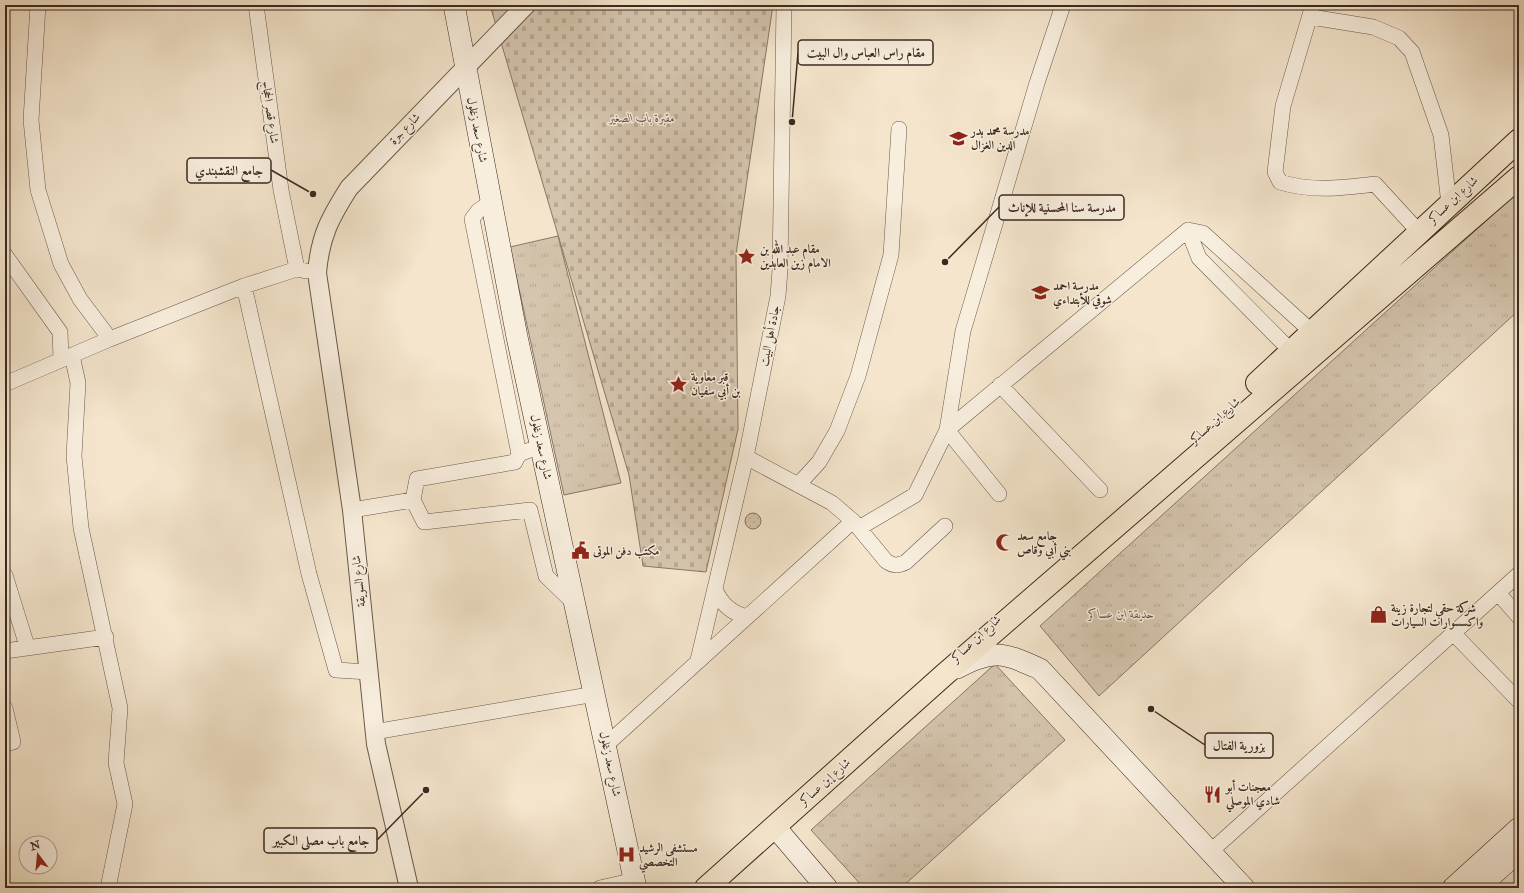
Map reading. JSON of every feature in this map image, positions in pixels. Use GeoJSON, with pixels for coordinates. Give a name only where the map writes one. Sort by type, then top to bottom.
{"type":"FeatureCollection","features":[{"type":"Feature","properties":{"kind":"main road","name":"شارع سعد زغلول"},"geometry":{"type":"LineString","coordinates":[[454,5],[491,202],[541,446],[635,884]]}},
{"type":"Feature","properties":{"kind":"main road","name":"شارع ابن عساكر"},"geometry":{"type":"LineString","coordinates":[[944,675],[948,665],[959,652],[1292,352],[1519,140]]}},
{"type":"Feature","properties":{"kind":"main road","name":"شارع ابن عساكر"},"geometry":{"type":"LineString","coordinates":[[944,675],[1519,177]]}},
{"type":"Feature","properties":{"kind":"main road"},"geometry":{"type":"LineString","coordinates":[[944,675],[977,658],[993,655],[1011,657],[1040,670],[1244,888]]}},
{"type":"Feature","properties":{"kind":"main road","name":"شارع إبن عساكر"},"geometry":{"type":"LineString","coordinates":[[706,888],[944,675]]}},
{"type":"Feature","properties":{"kind":"main road"},"geometry":{"type":"LineString","coordinates":[[775,827],[827,888]]}},
{"type":"Feature","properties":{"kind":"main road"},"geometry":{"type":"LineString","coordinates":[[1453,888],[1519,828]]}},
{"type":"Feature","properties":{"kind":"main road"},"geometry":{"type":"LineString","coordinates":[[1478,888],[1519,852]]}},
{"type":"Feature","properties":{"kind":"street"},"geometry":{"type":"LineString","coordinates":[[38,5],[31,120],[38,190],[61,264],[80,299],[110,339]]}},
{"type":"Feature","properties":{"kind":"street","name":"شارع قصر الحجاج"},"geometry":{"type":"LineString","coordinates":[[256,5],[281,190],[297,269]]}},
{"type":"Feature","properties":{"kind":"street","name":"شارع جرة"},"geometry":{"type":"LineString","coordinates":[[317,273],[318,252],[323,233],[334,211],[349,188],[526,5]]}},
{"type":"Feature","properties":{"kind":"street","name":"جادة أهل البيت"},"geometry":{"type":"LineString","coordinates":[[698,660],[746,457],[778,296],[780,262],[784,5]]}},
{"type":"Feature","properties":{"kind":"street"},"geometry":{"type":"LineString","coordinates":[[606,745],[698,660],[856,524],[915,495],[947,430],[963,331],[1037,83],[1063,5]]}},
{"type":"Feature","properties":{"kind":"street"},"geometry":{"type":"LineString","coordinates":[[1419,232],[1375,184],[1334,190],[1292,186],[1280,182],[1275,172],[1283,106],[1297,56],[1312,11],[1373,27],[1399,38],[1412,52],[1441,135],[1449,204]]}},
{"type":"Feature","properties":{"kind":"street"},"geometry":{"type":"LineString","coordinates":[[798,485],[818,462],[837,431],[858,376],[891,255],[899,129]]}},
{"type":"Feature","properties":{"kind":"street"},"geometry":{"type":"LineString","coordinates":[[491,202],[478,211],[472,219],[519,454],[515,462],[417,479],[413,500],[424,522],[530,510],[546,576],[576,604]]}},
{"type":"Feature","properties":{"kind":"street"},"geometry":{"type":"LineString","coordinates":[[947,430],[1188,230]]}},
{"type":"Feature","properties":{"kind":"street"},"geometry":{"type":"LineString","coordinates":[[1188,230],[1203,233],[1312,332]]}},
{"type":"Feature","properties":{"kind":"street"},"geometry":{"type":"LineString","coordinates":[[1188,230],[1199,258],[1292,352]]}},
{"type":"Feature","properties":{"kind":"street"},"geometry":{"type":"LineString","coordinates":[[5,255],[60,332],[67,357],[78,383],[74,456],[81,528],[106,637],[120,708],[116,763],[125,804],[108,888]]}},
{"type":"Feature","properties":{"kind":"street"},"geometry":{"type":"LineString","coordinates":[[5,384],[110,339],[244,286],[297,269],[317,273]]}},
{"type":"Feature","properties":{"kind":"street","name":"شارع السويقة"},"geometry":{"type":"LineString","coordinates":[[317,273],[352,510],[374,732],[408,888]]}},
{"type":"Feature","properties":{"kind":"street"},"geometry":{"type":"LineString","coordinates":[[244,286],[309,574],[336,670],[369,672]]}},
{"type":"Feature","properties":{"kind":"street"},"geometry":{"type":"LineString","coordinates":[[1000,386],[1100,490]]}},
{"type":"Feature","properties":{"kind":"street"},"geometry":{"type":"LineString","coordinates":[[947,430],[999,494]]}},
{"type":"Feature","properties":{"kind":"street"},"geometry":{"type":"LineString","coordinates":[[519,454],[541,446]]}},
{"type":"Feature","properties":{"kind":"street"},"geometry":{"type":"LineString","coordinates":[[746,457],[832,503],[856,524],[886,561],[892,565],[898,566],[906,562],[945,526]]}},
{"type":"Feature","properties":{"kind":"street"},"geometry":{"type":"LineString","coordinates":[[352,510],[413,500]]}},
{"type":"Feature","properties":{"kind":"street"},"geometry":{"type":"LineString","coordinates":[[5,574],[27,646]]}},
{"type":"Feature","properties":{"kind":"street"},"geometry":{"type":"LineString","coordinates":[[1210,852],[1519,574]]}},
{"type":"Feature","properties":{"kind":"street"},"geometry":{"type":"LineString","coordinates":[[715,589],[727,608],[747,617]]}},
{"type":"Feature","properties":{"kind":"street"},"geometry":{"type":"LineString","coordinates":[[1498,593],[1519,616]]}},
{"type":"Feature","properties":{"kind":"street"},"geometry":{"type":"LineString","coordinates":[[1453,633],[1519,701]]}},
{"type":"Feature","properties":{"kind":"street"},"geometry":{"type":"LineString","coordinates":[[5,650],[106,637]]}},
{"type":"Feature","properties":{"kind":"street"},"geometry":{"type":"LineString","coordinates":[[374,732],[595,694]]}},
{"type":"Feature","properties":{"kind":"street"},"geometry":{"type":"LineString","coordinates":[[5,708],[13,742],[5,744]]}},
{"type":"Feature","properties":{"kind":"street"},"geometry":{"type":"LineString","coordinates":[[600,888],[635,884]]}},
{"type":"Feature","properties":{"kind":"green space","name":"مقبرة باب الصغير"},"geometry":{"type":"Polygon","coordinates":[[[490,5],[773,5],[736,254],[738,429],[706,572],[643,566],[629,475],[490,5]]]}},
{"type":"Feature","properties":{"kind":"green space","name":"حديقة ابن عساكر"},"geometry":{"type":"Polygon","coordinates":[[[1519,191],[1519,310],[1099,696],[1040,626],[1519,191]]]}},
{"type":"Feature","properties":{"kind":"green space"},"geometry":{"type":"Polygon","coordinates":[[[558,236],[621,483],[564,495],[510,247],[558,236]]]}},
{"type":"Feature","properties":{"kind":"green space"},"geometry":{"type":"Polygon","coordinates":[[[753,513],[759,515],[761,521],[759,527],[753,529],[747,527],[745,521],[747,515],[753,513]]]}},
{"type":"Feature","properties":{"kind":"green space"},"geometry":{"type":"Polygon","coordinates":[[[995,664],[1065,740],[901,888],[864,888],[811,830],[995,664]]]}},
{"type":"Feature","properties":{"kind":"place","name":"مقام راس العباس وال البيت"},"geometry":{"type":"Point","coordinates":[792,122]}},
{"type":"Feature","properties":{"kind":"place","name":"مدرسة محمد بدر الدين الغزال"},"geometry":{"type":"Point","coordinates":[958,138]}},
{"type":"Feature","properties":{"kind":"place","name":"جامع النقشبندي"},"geometry":{"type":"Point","coordinates":[313,194]}},
{"type":"Feature","properties":{"kind":"place","name":"مقام عبد الله بن الامام زين العابدين"},"geometry":{"type":"Point","coordinates":[747,256]}},
{"type":"Feature","properties":{"kind":"place","name":"مدرسة سنا المحسنية للإناث"},"geometry":{"type":"Point","coordinates":[945,262]}},
{"type":"Feature","properties":{"kind":"place","name":"مدرسة احمد شوقي للأبتداءي"},"geometry":{"type":"Point","coordinates":[1040,293]}},
{"type":"Feature","properties":{"kind":"place","name":"قبر معاوية بن أبي سفيان"},"geometry":{"type":"Point","coordinates":[678,384]}},
{"type":"Feature","properties":{"kind":"place","name":"جامع سعد بني أبي وقاص"},"geometry":{"type":"Point","coordinates":[1004,543]}},
{"type":"Feature","properties":{"kind":"place","name":"مكتب دفن الموتى"},"geometry":{"type":"Point","coordinates":[580,551]}},
{"type":"Feature","properties":{"kind":"place","name":"شركة حقي لتجارة زينة واكسسوارات السيارات"},"geometry":{"type":"Point","coordinates":[1378,615]}},
{"type":"Feature","properties":{"kind":"place","name":"بزورية الفتال"},"geometry":{"type":"Point","coordinates":[1151,709]}},
{"type":"Feature","properties":{"kind":"place","name":"جامع باب مصلى الكبير"},"geometry":{"type":"Point","coordinates":[426,790]}},
{"type":"Feature","properties":{"kind":"place","name":"معجنات أبو شادي الموصلي"},"geometry":{"type":"Point","coordinates":[1213,794]}},
{"type":"Feature","properties":{"kind":"place","name":"مستشفى الرشيد التخصصي"},"geometry":{"type":"Point","coordinates":[626,855]}}]}
